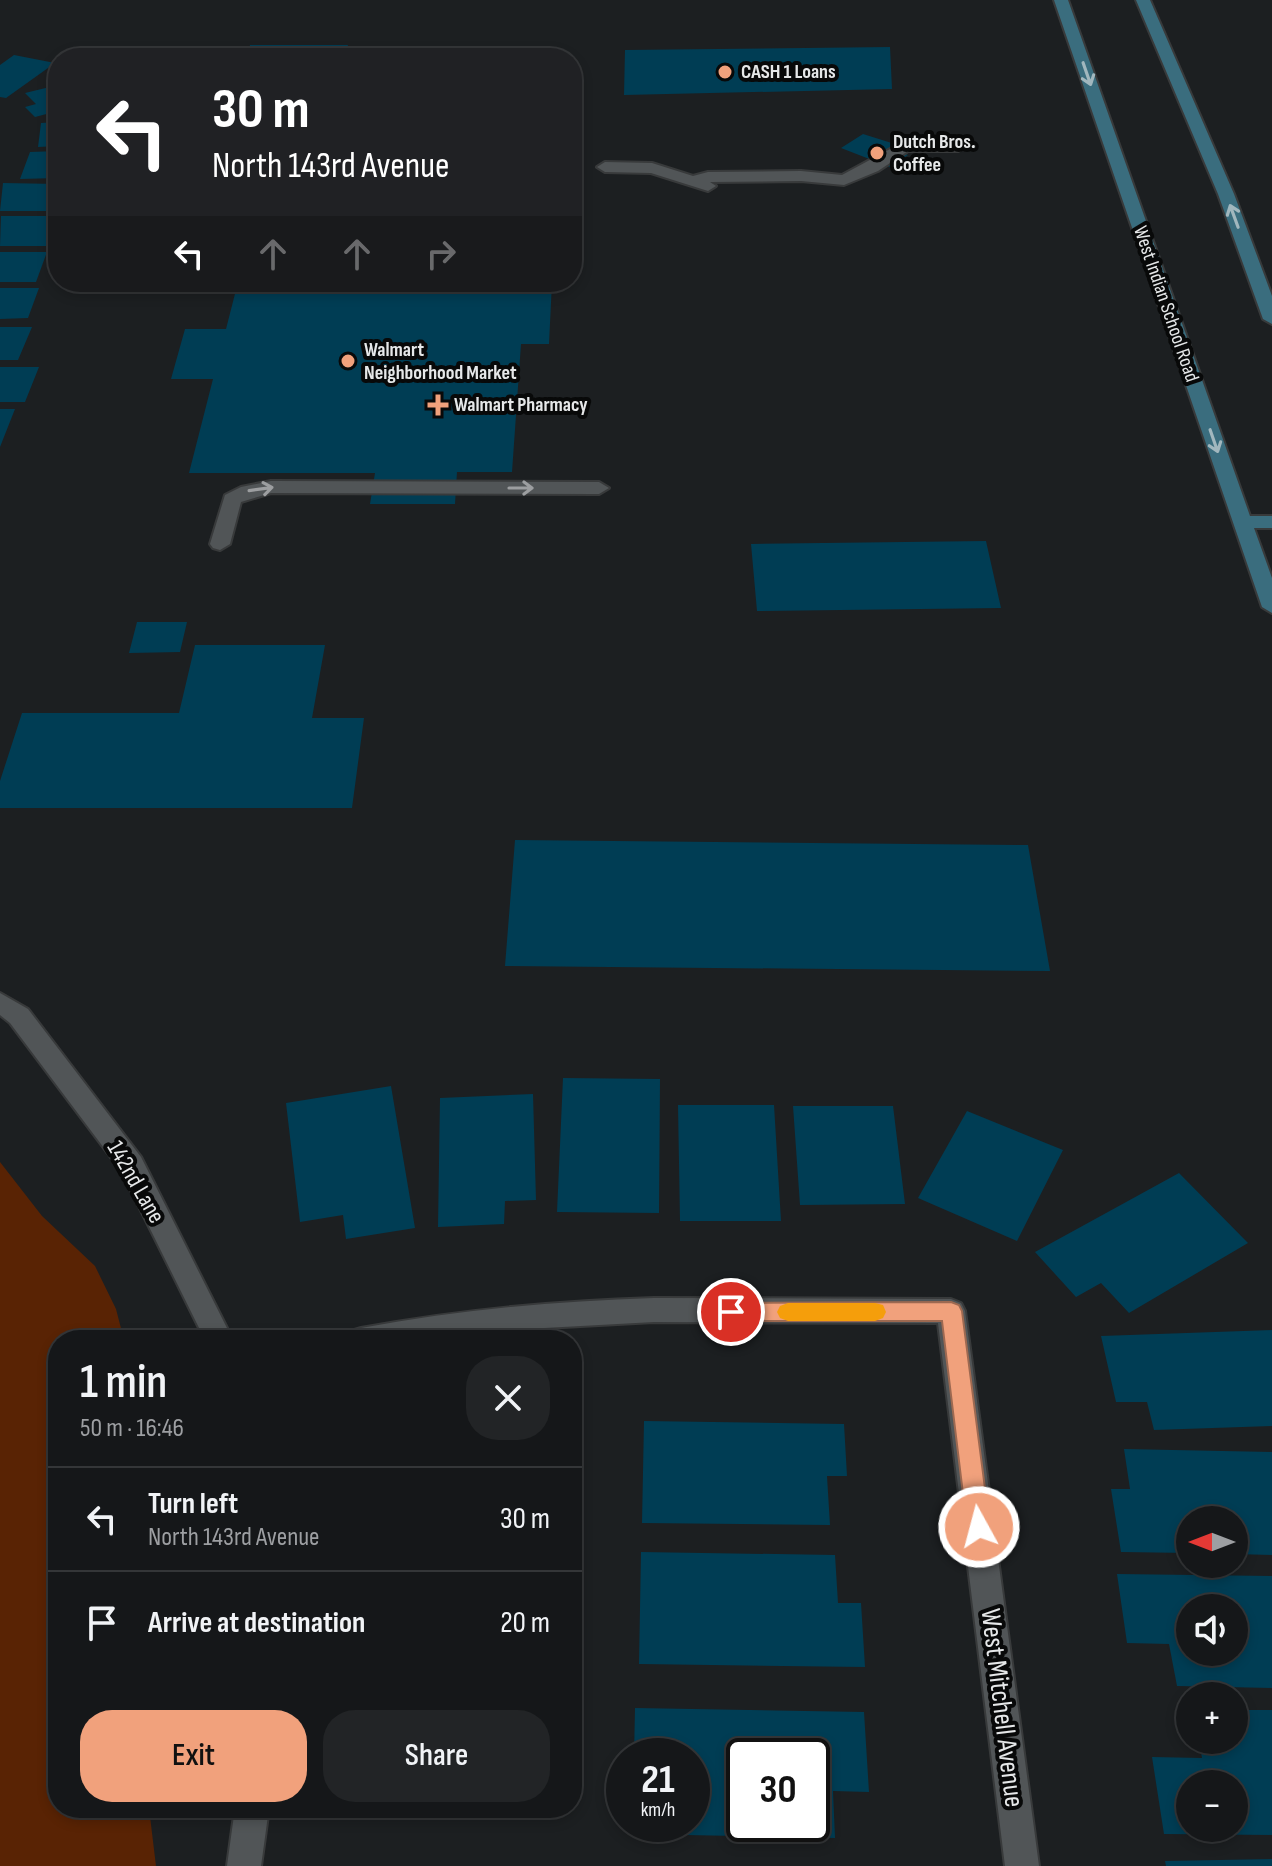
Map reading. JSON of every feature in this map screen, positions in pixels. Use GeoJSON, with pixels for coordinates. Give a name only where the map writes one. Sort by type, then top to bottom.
{"type":"FeatureCollection","features":[{"type":"Feature","properties":{"kind":"main road","name":"West Indian School Road"},"geometry":{"type":"LineString","coordinates":[[1061,0],[1272,607]]}},
{"type":"Feature","properties":{"kind":"main road"},"geometry":{"type":"LineString","coordinates":[[1143,0],[1226,194],[1272,319]]}},
{"type":"Feature","properties":{"kind":"main road"},"geometry":{"type":"LineString","coordinates":[[1242,522],[1272,522]]}},
{"type":"Feature","properties":{"kind":"street"},"geometry":{"type":"LineString","coordinates":[[605,167],[652,168],[708,186],[801,186],[859,175],[905,146],[958,146]]}},
{"type":"Feature","properties":{"kind":"street"},"geometry":{"type":"LineString","coordinates":[[220,544],[232,499],[248,491],[271,487],[599,488]]}},
{"type":"Feature","properties":{"kind":"street","name":"142nd Lane"},"geometry":{"type":"LineString","coordinates":[[0,1002],[19,1016],[132,1165],[214,1330]]}},
{"type":"Feature","properties":{"kind":"street","name":"West Mitchell Avenue"},"geometry":{"type":"LineString","coordinates":[[404,1330],[573,1313],[951,1311],[1022,1866]]}},
{"type":"Feature","properties":{"kind":"street"},"geometry":{"type":"LineString","coordinates":[[244,1866],[251,1818]]}},
{"type":"Feature","properties":{"kind":"shaded area"},"geometry":{"type":"Polygon","coordinates":[[[0,1162],[42,1216],[95,1266],[116,1309],[121,1330],[48,1330],[48,1818],[150,1818],[156,1866],[0,1866],[0,1162]]]}},
{"type":"Feature","properties":{"kind":"building"},"geometry":{"type":"Polygon","coordinates":[[[250,45],[348,45],[347,48],[249,48],[250,45]]]}},
{"type":"Feature","properties":{"kind":"building"},"geometry":{"type":"Polygon","coordinates":[[[890,47],[892,89],[624,95],[625,50],[890,47]]]}},
{"type":"Feature","properties":{"kind":"building"},"geometry":{"type":"Polygon","coordinates":[[[14,55],[48,62],[48,68],[6,98],[0,97],[0,65],[14,55]]]}},
{"type":"Feature","properties":{"kind":"building"},"geometry":{"type":"Polygon","coordinates":[[[48,87],[48,114],[35,117],[25,107],[36,104],[25,93],[48,87]]]}},
{"type":"Feature","properties":{"kind":"building"},"geometry":{"type":"Polygon","coordinates":[[[41,123],[48,123],[48,146],[38,147],[41,123]]]}},
{"type":"Feature","properties":{"kind":"building","name":"Dutch Bros. Coffee"},"geometry":{"type":"Polygon","coordinates":[[[863,134],[898,145],[893,150],[908,155],[890,167],[841,148],[863,134]]]}},
{"type":"Feature","properties":{"kind":"building"},"geometry":{"type":"Polygon","coordinates":[[[48,151],[48,178],[20,179],[30,152],[48,151]]]}},
{"type":"Feature","properties":{"kind":"building"},"geometry":{"type":"Polygon","coordinates":[[[3,183],[48,184],[48,211],[0,211],[3,183]]]}},
{"type":"Feature","properties":{"kind":"building"},"geometry":{"type":"Polygon","coordinates":[[[1,216],[48,216],[48,246],[0,246],[1,216]]]}},
{"type":"Feature","properties":{"kind":"building"},"geometry":{"type":"Polygon","coordinates":[[[0,252],[47,252],[36,282],[0,282],[0,252]]]}},
{"type":"Feature","properties":{"kind":"building"},"geometry":{"type":"Polygon","coordinates":[[[0,288],[39,288],[28,318],[0,319],[0,288]]]}},
{"type":"Feature","properties":{"kind":"building","name":"Walmart Neighborhood Market"},"geometry":{"type":"Polygon","coordinates":[[[235,292],[552,292],[549,344],[521,344],[512,472],[457,472],[455,504],[370,504],[375,473],[189,473],[213,379],[171,379],[185,329],[226,329],[235,292]]]}},
{"type":"Feature","properties":{"kind":"building"},"geometry":{"type":"Polygon","coordinates":[[[0,327],[32,327],[18,360],[0,360],[0,327]]]}},
{"type":"Feature","properties":{"kind":"building"},"geometry":{"type":"Polygon","coordinates":[[[0,367],[39,367],[25,402],[0,402],[0,367]]]}},
{"type":"Feature","properties":{"kind":"building"},"geometry":{"type":"Polygon","coordinates":[[[0,409],[15,409],[0,447],[0,409]]]}},
{"type":"Feature","properties":{"kind":"building"},"geometry":{"type":"Polygon","coordinates":[[[986,541],[1001,608],[757,611],[751,544],[986,541]]]}},
{"type":"Feature","properties":{"kind":"building"},"geometry":{"type":"Polygon","coordinates":[[[137,622],[187,622],[180,652],[129,653],[137,622]]]}},
{"type":"Feature","properties":{"kind":"building"},"geometry":{"type":"Polygon","coordinates":[[[195,645],[325,645],[312,718],[364,718],[352,808],[0,808],[0,781],[22,713],[179,713],[195,645]]]}},
{"type":"Feature","properties":{"kind":"building"},"geometry":{"type":"Polygon","coordinates":[[[515,840],[1028,845],[1050,971],[505,966],[515,840]]]}},
{"type":"Feature","properties":{"kind":"building"},"geometry":{"type":"Polygon","coordinates":[[[563,1078],[660,1079],[659,1213],[557,1212],[563,1078]]]}},
{"type":"Feature","properties":{"kind":"building"},"geometry":{"type":"Polygon","coordinates":[[[391,1086],[415,1228],[346,1239],[343,1215],[300,1222],[286,1103],[391,1086]]]}},
{"type":"Feature","properties":{"kind":"building"},"geometry":{"type":"Polygon","coordinates":[[[533,1094],[536,1200],[505,1201],[504,1224],[438,1227],[440,1098],[533,1094]]]}},
{"type":"Feature","properties":{"kind":"building"},"geometry":{"type":"Polygon","coordinates":[[[678,1105],[774,1105],[781,1221],[680,1221],[678,1105]]]}},
{"type":"Feature","properties":{"kind":"building"},"geometry":{"type":"Polygon","coordinates":[[[793,1106],[893,1106],[905,1204],[800,1205],[793,1106]]]}},
{"type":"Feature","properties":{"kind":"building"},"geometry":{"type":"Polygon","coordinates":[[[967,1111],[1063,1150],[1017,1241],[918,1198],[967,1111]]]}},
{"type":"Feature","properties":{"kind":"building"},"geometry":{"type":"Polygon","coordinates":[[[1179,1173],[1248,1243],[1129,1313],[1101,1283],[1076,1297],[1035,1252],[1179,1173]]]}},
{"type":"Feature","properties":{"kind":"building"},"geometry":{"type":"Polygon","coordinates":[[[1272,1330],[1272,1426],[1154,1430],[1147,1402],[1116,1402],[1101,1336],[1272,1330]]]}},
{"type":"Feature","properties":{"kind":"building"},"geometry":{"type":"Polygon","coordinates":[[[644,1421],[844,1424],[847,1476],[827,1476],[830,1525],[642,1523],[644,1421]]]}},
{"type":"Feature","properties":{"kind":"building"},"geometry":{"type":"Polygon","coordinates":[[[1124,1449],[1272,1452],[1272,1555],[1248,1554],[1248,1506],[1176,1506],[1176,1553],[1121,1552],[1111,1489],[1130,1489],[1124,1449]]]}},
{"type":"Feature","properties":{"kind":"building"},"geometry":{"type":"Polygon","coordinates":[[[641,1552],[835,1555],[838,1603],[861,1603],[865,1667],[639,1664],[641,1552]]]}},
{"type":"Feature","properties":{"kind":"building"},"geometry":{"type":"Polygon","coordinates":[[[1117,1574],[1176,1575],[1176,1578],[1272,1576],[1272,1688],[1248,1687],[1248,1682],[1176,1682],[1169,1644],[1127,1643],[1117,1574]]]}},
{"type":"Feature","properties":{"kind":"building"},"geometry":{"type":"Polygon","coordinates":[[[635,1708],[864,1712],[869,1792],[833,1791],[835,1838],[830,1838],[830,1738],[726,1738],[726,1836],[710,1836],[710,1738],[634,1738],[635,1708]]]}},
{"type":"Feature","properties":{"kind":"building"},"geometry":{"type":"Polygon","coordinates":[[[1248,1710],[1272,1710],[1272,1835],[1248,1835],[1248,1770],[1176,1770],[1176,1834],[1164,1834],[1152,1757],[1202,1758],[1201,1754],[1248,1754],[1248,1710]]]}},
{"type":"Feature","properties":{"kind":"building"},"geometry":{"type":"Polygon","coordinates":[[[1272,1859],[1272,1866],[1166,1866],[1165,1861],[1272,1859]]]}},
{"type":"Feature","properties":{"kind":"slow traffic"},"geometry":{"type":"LineString","coordinates":[[788,1312],[875,1312]]}},
{"type":"Feature","properties":{"kind":"place","name":"CASH 1 Loans"},"geometry":{"type":"Point","coordinates":[725,72]}},
{"type":"Feature","properties":{"kind":"place","name":"Dutch Bros. Coffee"},"geometry":{"type":"Point","coordinates":[877,153]}},
{"type":"Feature","properties":{"kind":"place","name":"Walmart Neighborhood Market"},"geometry":{"type":"Point","coordinates":[348,361]}},
{"type":"Feature","properties":{"kind":"place","name":"Walmart Pharmacy"},"geometry":{"type":"Point","coordinates":[438,405]}},
{"type":"Feature","properties":{"kind":"route"},"geometry":{"type":"LineString","coordinates":[[731,1312],[951,1311],[979,1527]]}}]}
